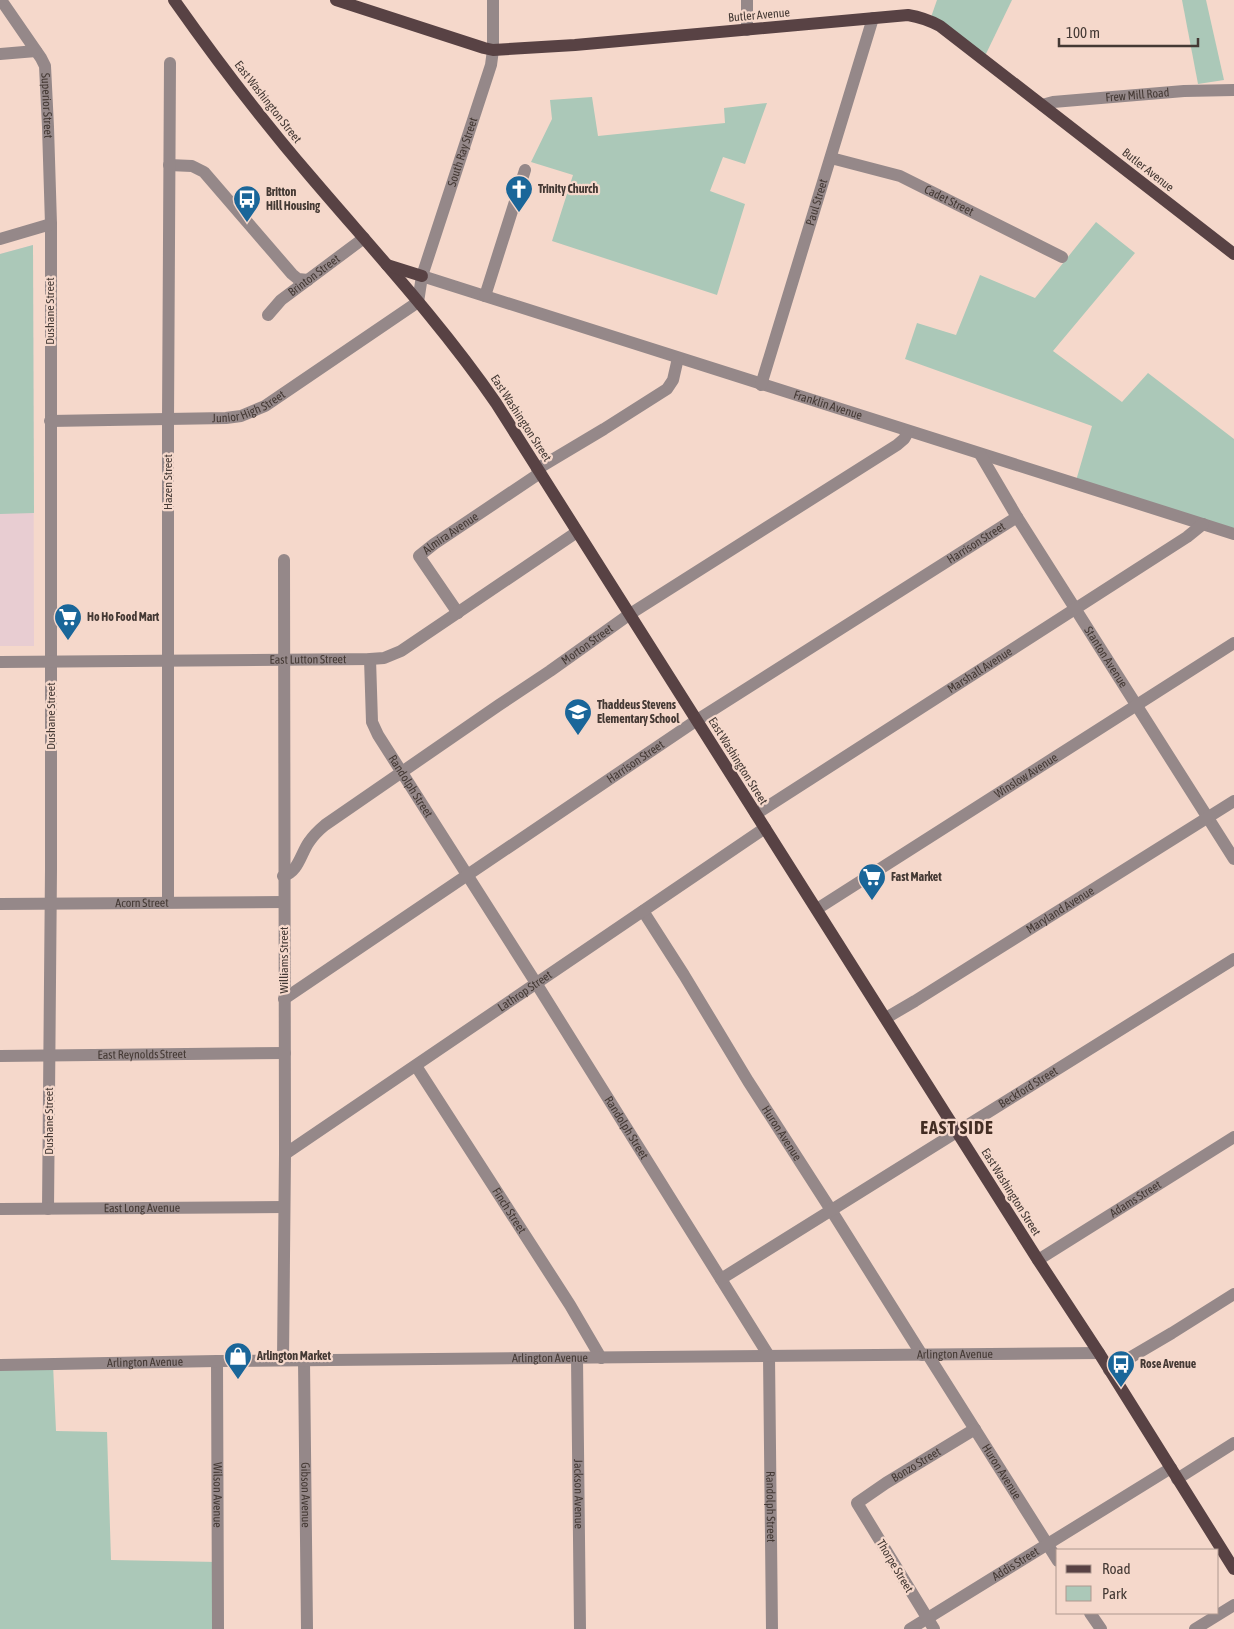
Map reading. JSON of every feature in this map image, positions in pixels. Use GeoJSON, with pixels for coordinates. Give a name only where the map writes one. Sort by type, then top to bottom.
{"type":"FeatureCollection","features":[{"type":"Feature","properties":{"kind":"main road","name":"East Washington Street"},"geometry":{"type":"LineString","coordinates":[[174,0],[245,97],[418,302],[478,378],[578,532],[1038,1260],[1110,1370],[1234,1569]]}},
{"type":"Feature","properties":{"kind":"main road","name":"Butler Avenue"},"geometry":{"type":"LineString","coordinates":[[336,0],[366,5],[493,50],[576,45],[873,18],[908,16],[930,20],[1234,254]]}},
{"type":"Feature","properties":{"kind":"main road"},"geometry":{"type":"LineString","coordinates":[[387,265],[422,276]]}},
{"type":"Feature","properties":{"kind":"street","name":"Superior Street"},"geometry":{"type":"LineString","coordinates":[[1,0],[41,58],[46,74],[50,224]]}},
{"type":"Feature","properties":{"kind":"street","name":"South Ray Street"},"geometry":{"type":"LineString","coordinates":[[418,302],[422,276],[491,65],[493,50],[493,0]]}},
{"type":"Feature","properties":{"kind":"street"},"geometry":{"type":"LineString","coordinates":[[747,0],[747,30]]}},
{"type":"Feature","properties":{"kind":"street","name":"Paul Street"},"geometry":{"type":"LineString","coordinates":[[761,385],[873,18]]}},
{"type":"Feature","properties":{"kind":"street"},"geometry":{"type":"LineString","coordinates":[[0,54],[36,51]]}},
{"type":"Feature","properties":{"kind":"street","name":"Hazen Street"},"geometry":{"type":"LineString","coordinates":[[168,902],[170,63]]}},
{"type":"Feature","properties":{"kind":"street","name":"Frew Mill Road"},"geometry":{"type":"LineString","coordinates":[[1042,105],[1053,102],[1184,91],[1234,90]]}},
{"type":"Feature","properties":{"kind":"street","name":"Cadet Street"},"geometry":{"type":"LineString","coordinates":[[831,158],[900,176],[1062,257]]}},
{"type":"Feature","properties":{"kind":"street"},"geometry":{"type":"LineString","coordinates":[[169,165],[192,166],[204,172],[294,277],[308,280]]}},
{"type":"Feature","properties":{"kind":"street"},"geometry":{"type":"LineString","coordinates":[[485,296],[526,170]]}},
{"type":"Feature","properties":{"kind":"street"},"geometry":{"type":"LineString","coordinates":[[0,240],[50,224]]}},
{"type":"Feature","properties":{"kind":"street","name":"Dushane Street"},"geometry":{"type":"LineString","coordinates":[[48,1209],[51,663],[50,224]]}},
{"type":"Feature","properties":{"kind":"street","name":"Brinton Street"},"geometry":{"type":"LineString","coordinates":[[268,315],[281,300],[364,238]]}},
{"type":"Feature","properties":{"kind":"street","name":"Franklin Avenue"},"geometry":{"type":"LineString","coordinates":[[422,276],[908,432],[1234,534]]}},
{"type":"Feature","properties":{"kind":"street","name":"Junior High Street"},"geometry":{"type":"LineString","coordinates":[[50,421],[226,418],[251,413],[418,302]]}},
{"type":"Feature","properties":{"kind":"street","name":"Almira Avenue"},"geometry":{"type":"LineString","coordinates":[[458,613],[419,556],[539,471],[667,389],[673,380],[678,358]]}},
{"type":"Feature","properties":{"kind":"street","name":"Morton Street"},"geometry":{"type":"LineString","coordinates":[[283,876],[290,874],[294,870],[307,844],[325,825],[630,614],[897,445],[908,432]]}},
{"type":"Feature","properties":{"kind":"street","name":"Stanton Avenue"},"geometry":{"type":"LineString","coordinates":[[980,454],[1017,517],[1234,859]]}},
{"type":"Feature","properties":{"kind":"street","name":"Harrison Street"},"geometry":{"type":"LineString","coordinates":[[284,999],[469,876],[697,720],[1017,517]]}},
{"type":"Feature","properties":{"kind":"street","name":"Marshall Avenue"},"geometry":{"type":"LineString","coordinates":[[756,814],[1187,537],[1203,524]]}},
{"type":"Feature","properties":{"kind":"street","name":"East Lutton Street"},"geometry":{"type":"LineString","coordinates":[[0,662],[283,661],[384,658],[395,655],[578,532]]}},
{"type":"Feature","properties":{"kind":"street","name":"Williams Street"},"geometry":{"type":"LineString","coordinates":[[283,1360],[285,1154],[283,876],[284,560]]}},
{"type":"Feature","properties":{"kind":"street","name":"Winslow Avenue"},"geometry":{"type":"LineString","coordinates":[[817,909],[1234,643]]}},
{"type":"Feature","properties":{"kind":"street","name":"Randolph Street"},"geometry":{"type":"LineString","coordinates":[[370,659],[372,722],[374,728],[536,982],[769,1356],[772,1629]]}},
{"type":"Feature","properties":{"kind":"street","name":"Maryland Avenue"},"geometry":{"type":"LineString","coordinates":[[886,1018],[1234,801]]}},
{"type":"Feature","properties":{"kind":"street","name":"Lathrop Street"},"geometry":{"type":"LineString","coordinates":[[285,1154],[765,828]]}},
{"type":"Feature","properties":{"kind":"street","name":"Acorn Street"},"geometry":{"type":"LineString","coordinates":[[0,904],[284,902]]}},
{"type":"Feature","properties":{"kind":"street","name":"Huron Avenue"},"geometry":{"type":"LineString","coordinates":[[642,911],[831,1210],[975,1429],[1056,1559]]}},
{"type":"Feature","properties":{"kind":"street","name":"Beckford Street"},"geometry":{"type":"LineString","coordinates":[[722,1279],[1234,959]]}},
{"type":"Feature","properties":{"kind":"street","name":"East Reynolds Street"},"geometry":{"type":"LineString","coordinates":[[0,1056],[285,1053]]}},
{"type":"Feature","properties":{"kind":"street","name":"Finch Street"},"geometry":{"type":"LineString","coordinates":[[416,1066],[570,1306],[601,1358]]}},
{"type":"Feature","properties":{"kind":"street","name":"Adams Street"},"geometry":{"type":"LineString","coordinates":[[1038,1260],[1234,1137]]}},
{"type":"Feature","properties":{"kind":"street","name":"East Long Avenue"},"geometry":{"type":"LineString","coordinates":[[0,1209],[284,1207]]}},
{"type":"Feature","properties":{"kind":"street"},"geometry":{"type":"LineString","coordinates":[[1110,1370],[1234,1294]]}},
{"type":"Feature","properties":{"kind":"street","name":"Arlington Avenue"},"geometry":{"type":"LineString","coordinates":[[0,1365],[283,1360],[1099,1353]]}},
{"type":"Feature","properties":{"kind":"street","name":"Jackson Avenue"},"geometry":{"type":"LineString","coordinates":[[577,1358],[580,1629]]}},
{"type":"Feature","properties":{"kind":"street","name":"Wilson Avenue"},"geometry":{"type":"LineString","coordinates":[[217,1361],[218,1629]]}},
{"type":"Feature","properties":{"kind":"street","name":"Gibson Avenue"},"geometry":{"type":"LineString","coordinates":[[304,1361],[307,1629]]}},
{"type":"Feature","properties":{"kind":"street","name":"Bonzo Street"},"geometry":{"type":"LineString","coordinates":[[857,1503],[886,1482],[975,1429]]}},
{"type":"Feature","properties":{"kind":"street","name":"Addis Street"},"geometry":{"type":"LineString","coordinates":[[910,1629],[931,1624],[1047,1545],[1174,1473],[1234,1443]]}},
{"type":"Feature","properties":{"kind":"street","name":"Thorpe Street"},"geometry":{"type":"LineString","coordinates":[[857,1503],[931,1624]]}},
{"type":"Feature","properties":{"kind":"street"},"geometry":{"type":"LineString","coordinates":[[1195,1629],[1234,1605]]}},
{"type":"Feature","properties":{"kind":"street"},"geometry":{"type":"LineString","coordinates":[[1091,1614],[1100,1629]]}},
{"type":"Feature","properties":{"kind":"shaded area"},"geometry":{"type":"Polygon","coordinates":[[[33,245],[34,646],[0,646],[0,254],[33,245]]]}},
{"type":"Feature","properties":{"kind":"green space"},"geometry":{"type":"Polygon","coordinates":[[[937,0],[1012,0],[983,60],[930,20],[937,0]]]}},
{"type":"Feature","properties":{"kind":"green space"},"geometry":{"type":"Polygon","coordinates":[[[1182,0],[1206,0],[1224,80],[1198,84],[1182,0]]]}},
{"type":"Feature","properties":{"kind":"green space"},"geometry":{"type":"Polygon","coordinates":[[[592,97],[598,136],[725,123],[724,108],[767,103],[745,164],[723,157],[710,191],[745,204],[717,295],[552,241],[573,175],[531,162],[552,119],[550,100],[592,97]]]}},
{"type":"Feature","properties":{"kind":"green space"},"geometry":{"type":"Polygon","coordinates":[[[1096,222],[1135,253],[1053,351],[1122,402],[1148,373],[1234,439],[1234,534],[1075,484],[1092,426],[905,359],[917,323],[956,335],[980,275],[1035,298],[1096,222]]]}},
{"type":"Feature","properties":{"kind":"green space"},"geometry":{"type":"Polygon","coordinates":[[[33,245],[34,513],[0,514],[0,254],[33,245]]]}},
{"type":"Feature","properties":{"kind":"green space"},"geometry":{"type":"Polygon","coordinates":[[[53,1364],[56,1431],[107,1432],[111,1560],[218,1562],[218,1629],[0,1629],[0,1365],[53,1364]]]}},
{"type":"Feature","properties":{"kind":"place","name":"Trinity Church"},"geometry":{"type":"Point","coordinates":[519,213]}},
{"type":"Feature","properties":{"kind":"place","name":"Britton Hill Housing"},"geometry":{"type":"Point","coordinates":[247,223]}},
{"type":"Feature","properties":{"kind":"place","name":"Ho Ho Food Mart"},"geometry":{"type":"Point","coordinates":[68,641]}},
{"type":"Feature","properties":{"kind":"place","name":"Thaddeus Stevens Elementary School"},"geometry":{"type":"Point","coordinates":[578,736]}},
{"type":"Feature","properties":{"kind":"place","name":"Fast Market"},"geometry":{"type":"Point","coordinates":[872,901]}},
{"type":"Feature","properties":{"kind":"place","name":"Arlington Market"},"geometry":{"type":"Point","coordinates":[238,1380]}},
{"type":"Feature","properties":{"kind":"place","name":"Rose Avenue"},"geometry":{"type":"Point","coordinates":[1121,1388]}},
{"type":"Feature","properties":{"kind":"district","name":"EAST SIDE"},"geometry":{"type":"Point","coordinates":[957,1128]}}]}
